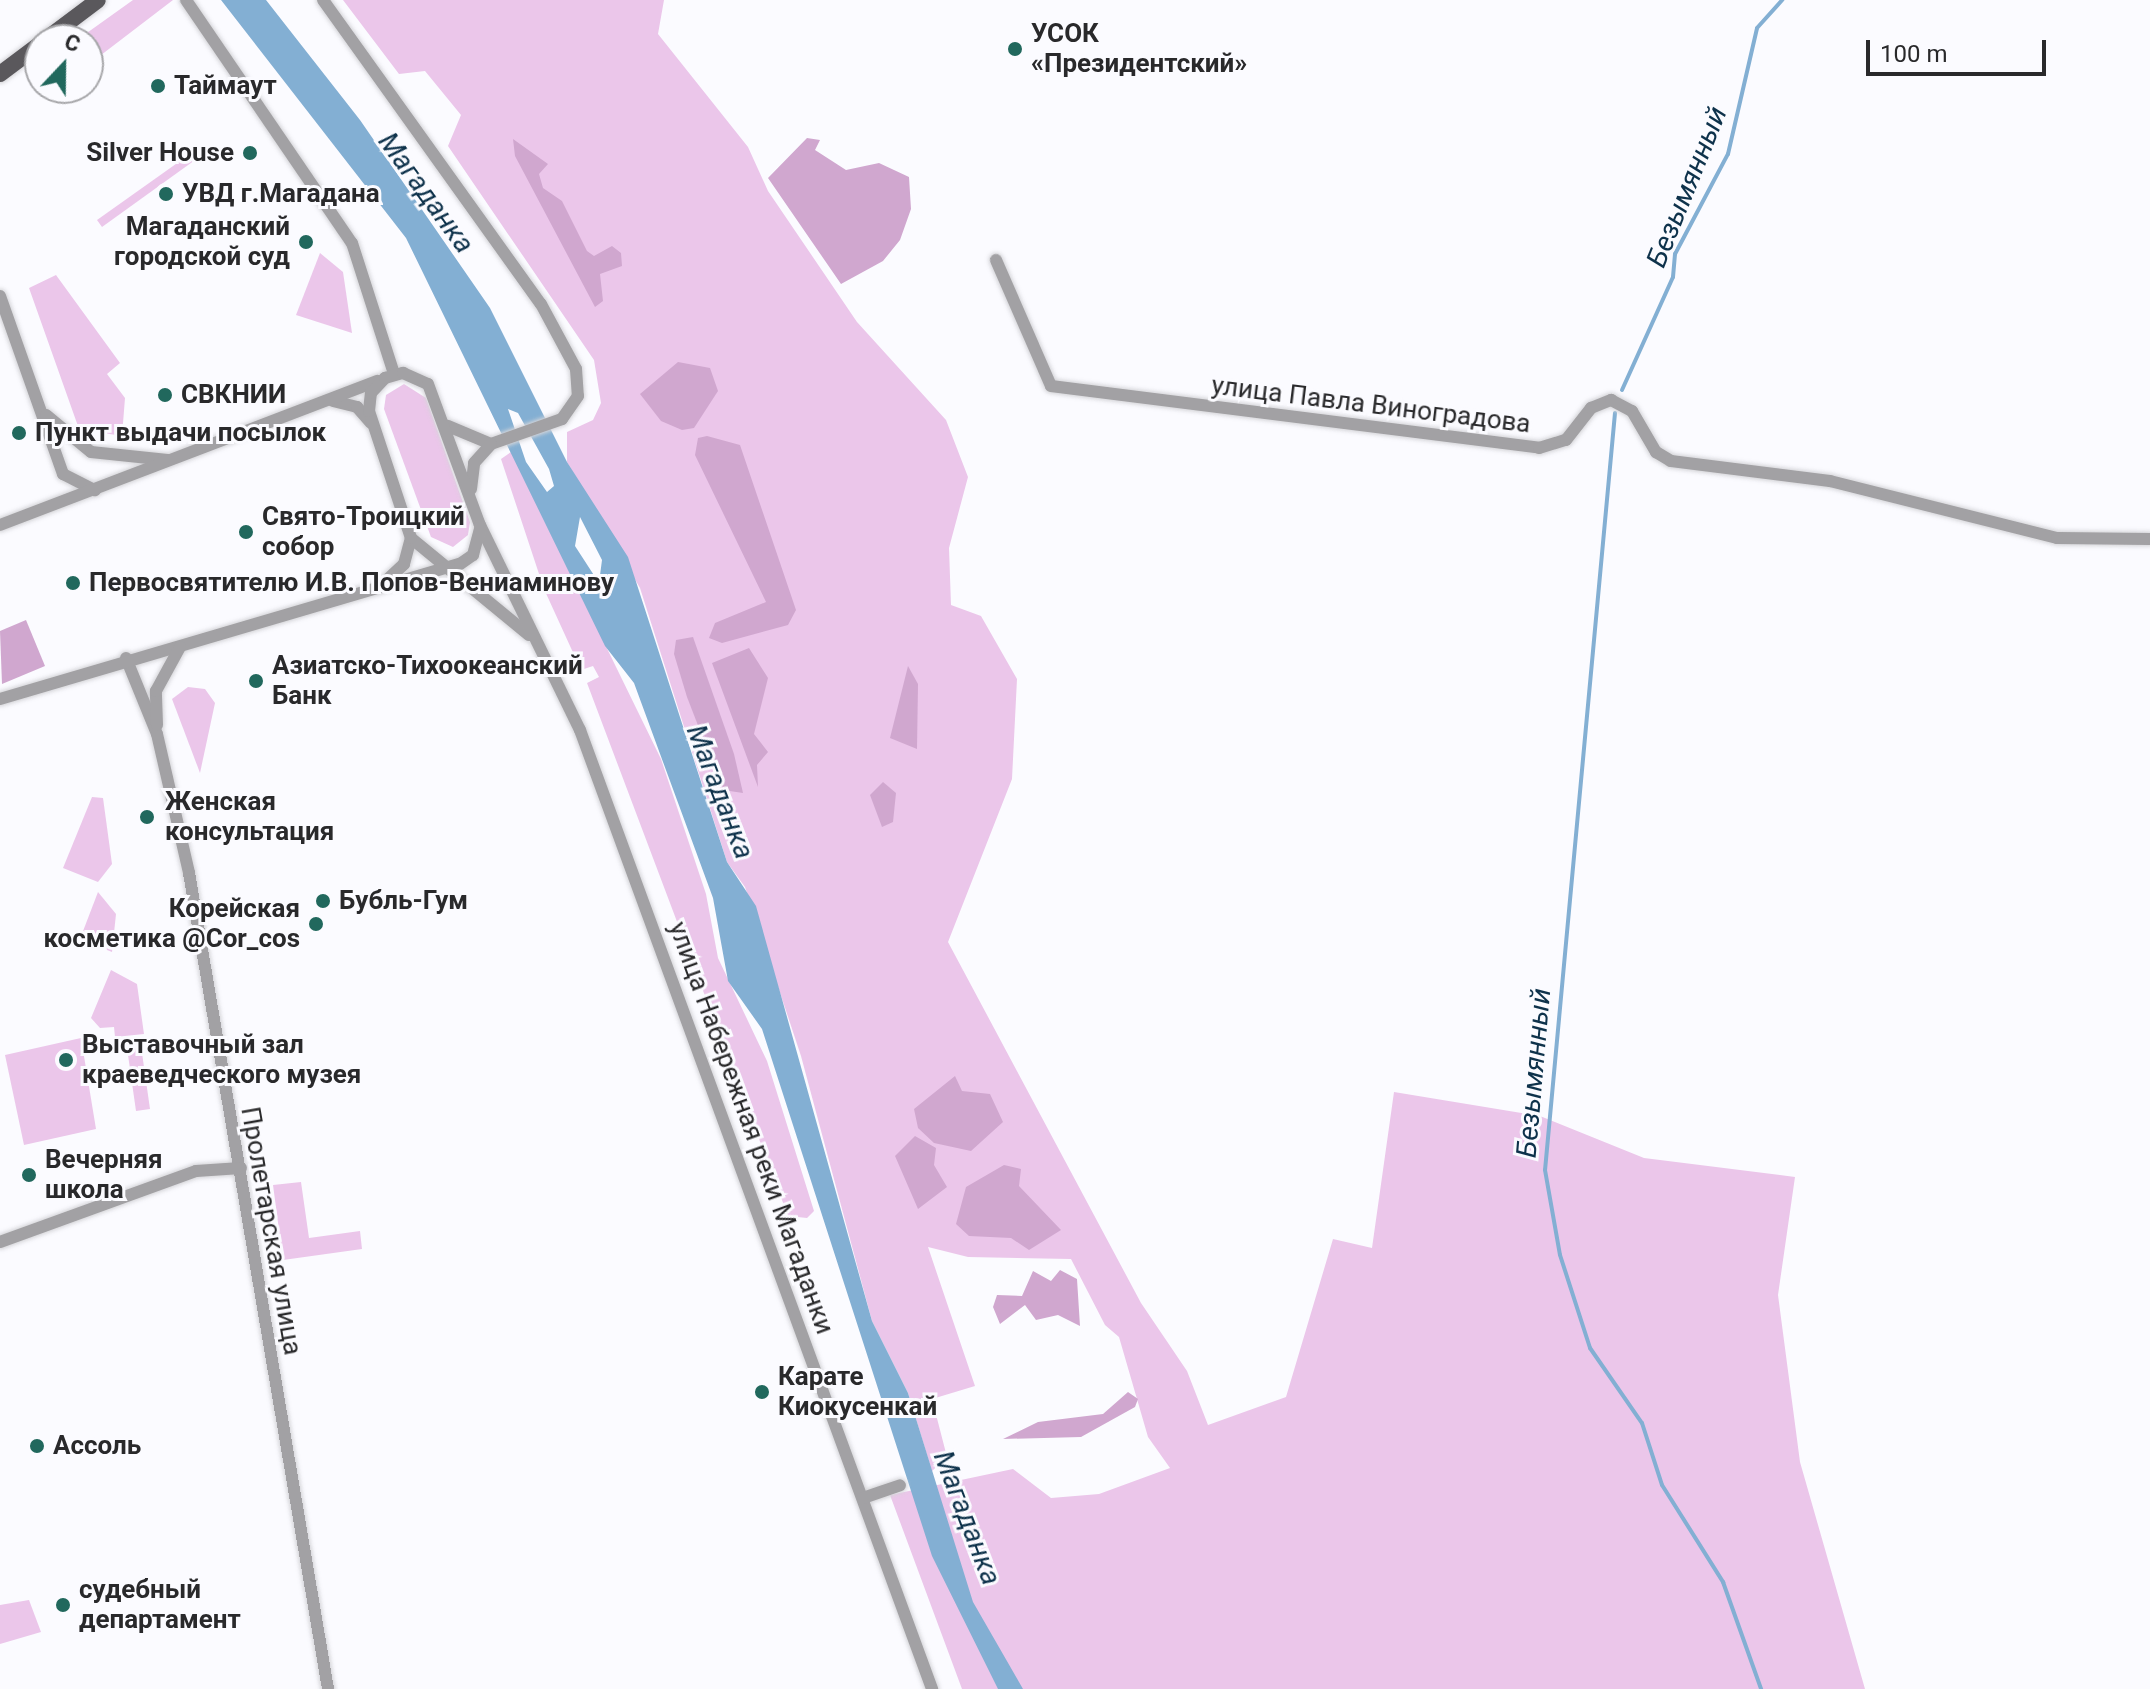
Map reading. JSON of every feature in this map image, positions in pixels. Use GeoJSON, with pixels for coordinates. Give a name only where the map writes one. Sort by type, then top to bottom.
{"type":"FeatureCollection","features":[{"type":"Feature","properties":{"kind":"main road"},"geometry":{"type":"LineString","coordinates":[[66,24],[98,0]]}},
{"type":"Feature","properties":{"kind":"main road"},"geometry":{"type":"LineString","coordinates":[[0,74],[24,56]]}},
{"type":"Feature","properties":{"kind":"street"},"geometry":{"type":"LineString","coordinates":[[186,0],[352,243],[389,376]]}},
{"type":"Feature","properties":{"kind":"street"},"geometry":{"type":"LineString","coordinates":[[323,0],[564,340],[579,388],[562,419],[491,444],[471,470],[473,506]]}},
{"type":"Feature","properties":{"kind":"street","name":"улица Павла Виноградова"},"geometry":{"type":"LineString","coordinates":[[996,260],[1051,386],[1539,448],[1566,440],[1591,408],[1611,400],[1632,411],[1656,452],[1671,461],[1801,475],[2057,538],[2150,539]]}},
{"type":"Feature","properties":{"kind":"street"},"geometry":{"type":"LineString","coordinates":[[0,296],[46,415],[63,474],[54,505]]}},
{"type":"Feature","properties":{"kind":"street"},"geometry":{"type":"LineString","coordinates":[[0,525],[389,376]]}},
{"type":"Feature","properties":{"kind":"street"},"geometry":{"type":"LineString","coordinates":[[386,581],[404,564],[411,538],[372,424],[371,393],[389,376]]}},
{"type":"Feature","properties":{"kind":"street","name":"улица Набережная реки Магаданки"},"geometry":{"type":"LineString","coordinates":[[389,376],[423,379],[436,399],[480,525],[529,635],[598,775],[932,1689]]}},
{"type":"Feature","properties":{"kind":"street"},"geometry":{"type":"LineString","coordinates":[[330,401],[357,407],[372,424]]}},
{"type":"Feature","properties":{"kind":"street"},"geometry":{"type":"LineString","coordinates":[[46,415],[77,446],[98,455],[171,461]]}},
{"type":"Feature","properties":{"kind":"street"},"geometry":{"type":"LineString","coordinates":[[443,421],[456,434],[491,444]]}},
{"type":"Feature","properties":{"kind":"street"},"geometry":{"type":"LineString","coordinates":[[63,474],[98,490]]}},
{"type":"Feature","properties":{"kind":"street"},"geometry":{"type":"LineString","coordinates":[[0,699],[126,658],[180,647],[386,581],[452,567],[473,555],[480,525]]}},
{"type":"Feature","properties":{"kind":"street","name":"улица Набережная реки Магаданки"},"geometry":{"type":"LineString","coordinates":[[411,538],[431,561],[452,567],[529,635]]}},
{"type":"Feature","properties":{"kind":"street","name":"Пролетарская улица"},"geometry":{"type":"LineString","coordinates":[[180,647],[156,691],[157,734],[241,1168],[328,1689]]}},
{"type":"Feature","properties":{"kind":"street","name":"Пролетарская улица"},"geometry":{"type":"LineString","coordinates":[[126,658],[157,734]]}},
{"type":"Feature","properties":{"kind":"street"},"geometry":{"type":"LineString","coordinates":[[0,1242],[196,1171],[241,1168]]}},
{"type":"Feature","properties":{"kind":"street"},"geometry":{"type":"LineString","coordinates":[[863,1498],[900,1485]]}},
{"type":"Feature","properties":{"kind":"shaded area"},"geometry":{"type":"Polygon","coordinates":[[[133,0],[173,0],[104,53],[104,24],[99,24],[133,0]]]}},
{"type":"Feature","properties":{"kind":"shaded area"},"geometry":{"type":"Polygon","coordinates":[[[343,0],[664,0],[658,34],[748,147],[768,191],[857,322],[946,420],[968,477],[949,548],[951,605],[981,616],[1017,679],[1012,779],[948,942],[1141,1303],[1187,1371],[1208,1425],[1286,1397],[1333,1239],[1372,1248],[1394,1092],[1540,1116],[1644,1158],[1795,1177],[1778,1295],[1800,1462],[1865,1689],[962,1689],[890,1495],[1013,1469],[1051,1498],[1099,1494],[1170,1468],[1148,1437],[1119,1337],[1105,1325],[1071,1259],[968,1257],[928,1247],[975,1386],[932,1399],[947,1457],[932,1471],[908,1393],[872,1321],[801,1056],[745,887],[727,862],[640,588],[567,462],[567,432],[593,420],[601,403],[594,360],[448,146],[461,115],[425,71],[399,74],[343,0]]]}},
{"type":"Feature","properties":{"kind":"shaded area"},"geometry":{"type":"Polygon","coordinates":[[[807,138],[820,140],[815,150],[846,170],[879,163],[909,177],[911,209],[900,240],[883,261],[841,284],[768,178],[807,138]]]}},
{"type":"Feature","properties":{"kind":"shaded area"},"geometry":{"type":"Polygon","coordinates":[[[513,139],[548,164],[539,174],[543,188],[562,201],[587,251],[594,256],[612,246],[621,253],[622,266],[600,274],[603,301],[595,307],[515,156],[513,139]]]}},
{"type":"Feature","properties":{"kind":"shaded area"},"geometry":{"type":"Polygon","coordinates":[[[197,149],[202,155],[102,227],[97,220],[197,149]]]}},
{"type":"Feature","properties":{"kind":"shaded area"},"geometry":{"type":"Polygon","coordinates":[[[320,253],[343,272],[352,333],[296,315],[320,253]]]}},
{"type":"Feature","properties":{"kind":"shaded area"},"geometry":{"type":"Polygon","coordinates":[[[56,275],[120,363],[107,374],[125,398],[122,436],[79,429],[29,288],[56,275]]]}},
{"type":"Feature","properties":{"kind":"shaded area"},"geometry":{"type":"Polygon","coordinates":[[[678,362],[710,368],[718,391],[694,428],[682,430],[661,421],[640,394],[678,362]]]}},
{"type":"Feature","properties":{"kind":"shaded area"},"geometry":{"type":"Polygon","coordinates":[[[404,384],[426,398],[470,522],[468,535],[453,547],[431,537],[384,409],[386,395],[404,384]]]}},
{"type":"Feature","properties":{"kind":"shaded area"},"geometry":{"type":"Polygon","coordinates":[[[707,436],[740,445],[796,610],[788,625],[722,643],[709,638],[715,623],[766,602],[695,455],[698,438],[707,436]]]}},
{"type":"Feature","properties":{"kind":"shaded area"},"geometry":{"type":"Polygon","coordinates":[[[511,452],[661,759],[706,894],[718,958],[767,1061],[814,1211],[807,1218],[788,1216],[587,683],[599,677],[593,666],[581,670],[544,589],[501,459],[511,452]]]}},
{"type":"Feature","properties":{"kind":"shaded area"},"geometry":{"type":"Polygon","coordinates":[[[26,620],[45,666],[2,684],[0,631],[26,620]]]}},
{"type":"Feature","properties":{"kind":"shaded area"},"geometry":{"type":"Polygon","coordinates":[[[693,637],[734,754],[743,793],[723,790],[687,697],[674,654],[676,640],[693,637]]]}},
{"type":"Feature","properties":{"kind":"shaded area"},"geometry":{"type":"Polygon","coordinates":[[[749,648],[768,678],[754,734],[768,752],[757,765],[758,787],[712,663],[749,648]]]}},
{"type":"Feature","properties":{"kind":"shaded area"},"geometry":{"type":"Polygon","coordinates":[[[908,666],[918,684],[917,749],[890,738],[908,666]]]}},
{"type":"Feature","properties":{"kind":"shaded area"},"geometry":{"type":"Polygon","coordinates":[[[188,687],[205,689],[215,703],[200,773],[172,699],[188,687]]]}},
{"type":"Feature","properties":{"kind":"shaded area"},"geometry":{"type":"Polygon","coordinates":[[[883,782],[896,793],[893,822],[882,827],[870,795],[883,782]]]}},
{"type":"Feature","properties":{"kind":"shaded area"},"geometry":{"type":"Polygon","coordinates":[[[92,797],[103,798],[112,864],[98,882],[63,868],[92,797]]]}},
{"type":"Feature","properties":{"kind":"shaded area"},"geometry":{"type":"Polygon","coordinates":[[[98,892],[116,914],[112,952],[80,939],[98,892]]]}},
{"type":"Feature","properties":{"kind":"shaded area"},"geometry":{"type":"Polygon","coordinates":[[[111,970],[137,984],[144,1034],[115,1037],[114,1027],[100,1028],[91,1018],[111,970]]]}},
{"type":"Feature","properties":{"kind":"shaded area"},"geometry":{"type":"Polygon","coordinates":[[[81,1038],[96,1129],[24,1145],[5,1055],[81,1038]]]}},
{"type":"Feature","properties":{"kind":"shaded area"},"geometry":{"type":"Polygon","coordinates":[[[141,1046],[150,1109],[136,1111],[127,1048],[141,1046]]]}},
{"type":"Feature","properties":{"kind":"shaded area"},"geometry":{"type":"Polygon","coordinates":[[[955,1076],[962,1091],[990,1094],[1003,1122],[971,1151],[934,1143],[918,1128],[914,1109],[955,1076]]]}},
{"type":"Feature","properties":{"kind":"shaded area"},"geometry":{"type":"Polygon","coordinates":[[[915,1136],[936,1148],[934,1165],[947,1187],[918,1209],[895,1156],[915,1136]]]}},
{"type":"Feature","properties":{"kind":"shaded area"},"geometry":{"type":"Polygon","coordinates":[[[1004,1165],[1021,1169],[1019,1186],[1061,1230],[1029,1250],[1011,1238],[969,1236],[956,1224],[966,1187],[1004,1165]]]}},
{"type":"Feature","properties":{"kind":"shaded area"},"geometry":{"type":"Polygon","coordinates":[[[301,1182],[309,1238],[360,1231],[362,1249],[283,1260],[273,1185],[301,1182]]]}},
{"type":"Feature","properties":{"kind":"shaded area"},"geometry":{"type":"Polygon","coordinates":[[[1060,1270],[1077,1279],[1080,1326],[1058,1315],[1036,1320],[1025,1305],[1000,1324],[993,1307],[997,1295],[1022,1296],[1033,1271],[1051,1281],[1060,1270]]]}},
{"type":"Feature","properties":{"kind":"shaded area"},"geometry":{"type":"Polygon","coordinates":[[[1128,1392],[1138,1399],[1135,1407],[1081,1437],[1003,1439],[1038,1422],[1103,1414],[1128,1392]]]}},
{"type":"Feature","properties":{"kind":"shaded area"},"geometry":{"type":"Polygon","coordinates":[[[29,1600],[41,1632],[0,1644],[0,1605],[29,1600]]]}},
{"type":"Feature","properties":{"kind":"water"},"geometry":{"type":"Polygon","coordinates":[[[221,0],[266,0],[360,120],[490,308],[567,462],[628,557],[727,862],[756,906],[872,1321],[908,1393],[973,1602],[1023,1689],[998,1689],[932,1556],[762,1029],[728,981],[713,898],[634,683],[605,646],[406,238],[221,0]],[[508,409],[526,462],[547,492],[554,486],[549,469],[518,413],[508,409]],[[580,517],[575,546],[599,583],[602,560],[580,517]]]}},
{"type":"Feature","properties":{"kind":"waterway","name":"Безымянный"},"geometry":{"type":"LineString","coordinates":[[1622,390],[1673,277],[1675,254],[1728,154],[1757,28],[1782,0]]}},
{"type":"Feature","properties":{"kind":"waterway","name":"Безымянный"},"geometry":{"type":"LineString","coordinates":[[1615,413],[1545,1170],[1560,1255],[1590,1348],[1642,1423],[1662,1485],[1723,1582],[1761,1689]]}},
{"type":"Feature","properties":{"kind":"place","name":"УСОК «Президентский»"},"geometry":{"type":"Point","coordinates":[1015,49]}},
{"type":"Feature","properties":{"kind":"place","name":"Таймаут"},"geometry":{"type":"Point","coordinates":[158,86]}},
{"type":"Feature","properties":{"kind":"place","name":"Silver House"},"geometry":{"type":"Point","coordinates":[250,153]}},
{"type":"Feature","properties":{"kind":"place","name":"УВД г.Магадана"},"geometry":{"type":"Point","coordinates":[166,194]}},
{"type":"Feature","properties":{"kind":"place","name":"Магаданский городской суд"},"geometry":{"type":"Point","coordinates":[306,242]}},
{"type":"Feature","properties":{"kind":"place","name":"СВКНИИ"},"geometry":{"type":"Point","coordinates":[165,395]}},
{"type":"Feature","properties":{"kind":"place","name":"Пункт выдачи посылок"},"geometry":{"type":"Point","coordinates":[19,433]}},
{"type":"Feature","properties":{"kind":"place","name":"Свято-Троицкий собор"},"geometry":{"type":"Point","coordinates":[246,532]}},
{"type":"Feature","properties":{"kind":"place","name":"Первосвятителю И.В. Попов-Вениаминову"},"geometry":{"type":"Point","coordinates":[73,583]}},
{"type":"Feature","properties":{"kind":"place","name":"Азиатско-Тихоокеанский Банк"},"geometry":{"type":"Point","coordinates":[256,681]}},
{"type":"Feature","properties":{"kind":"place","name":"Женская консультация"},"geometry":{"type":"Point","coordinates":[147,817]}},
{"type":"Feature","properties":{"kind":"place","name":"Бубль-Гум"},"geometry":{"type":"Point","coordinates":[323,901]}},
{"type":"Feature","properties":{"kind":"place","name":"Корейская косметика @Cor_cos"},"geometry":{"type":"Point","coordinates":[316,924]}},
{"type":"Feature","properties":{"kind":"place","name":"Выставочный зал краеведческого музея"},"geometry":{"type":"Point","coordinates":[66,1060]}},
{"type":"Feature","properties":{"kind":"place","name":"Вечерняя школа"},"geometry":{"type":"Point","coordinates":[29,1175]}},
{"type":"Feature","properties":{"kind":"place","name":"Карате Киокусенкай"},"geometry":{"type":"Point","coordinates":[762,1392]}},
{"type":"Feature","properties":{"kind":"place","name":"Ассоль"},"geometry":{"type":"Point","coordinates":[37,1446]}},
{"type":"Feature","properties":{"kind":"place","name":"судебный департамент"},"geometry":{"type":"Point","coordinates":[63,1605]}},
{"type":"Feature","properties":{"kind":"water label","name":"Магаданка"},"geometry":{"type":"Point","coordinates":[426,193]}},
{"type":"Feature","properties":{"kind":"water label","name":"Магаданка"},"geometry":{"type":"Point","coordinates":[720,792]}},
{"type":"Feature","properties":{"kind":"water label","name":"Магаданка"},"geometry":{"type":"Point","coordinates":[967,1518]}}]}
